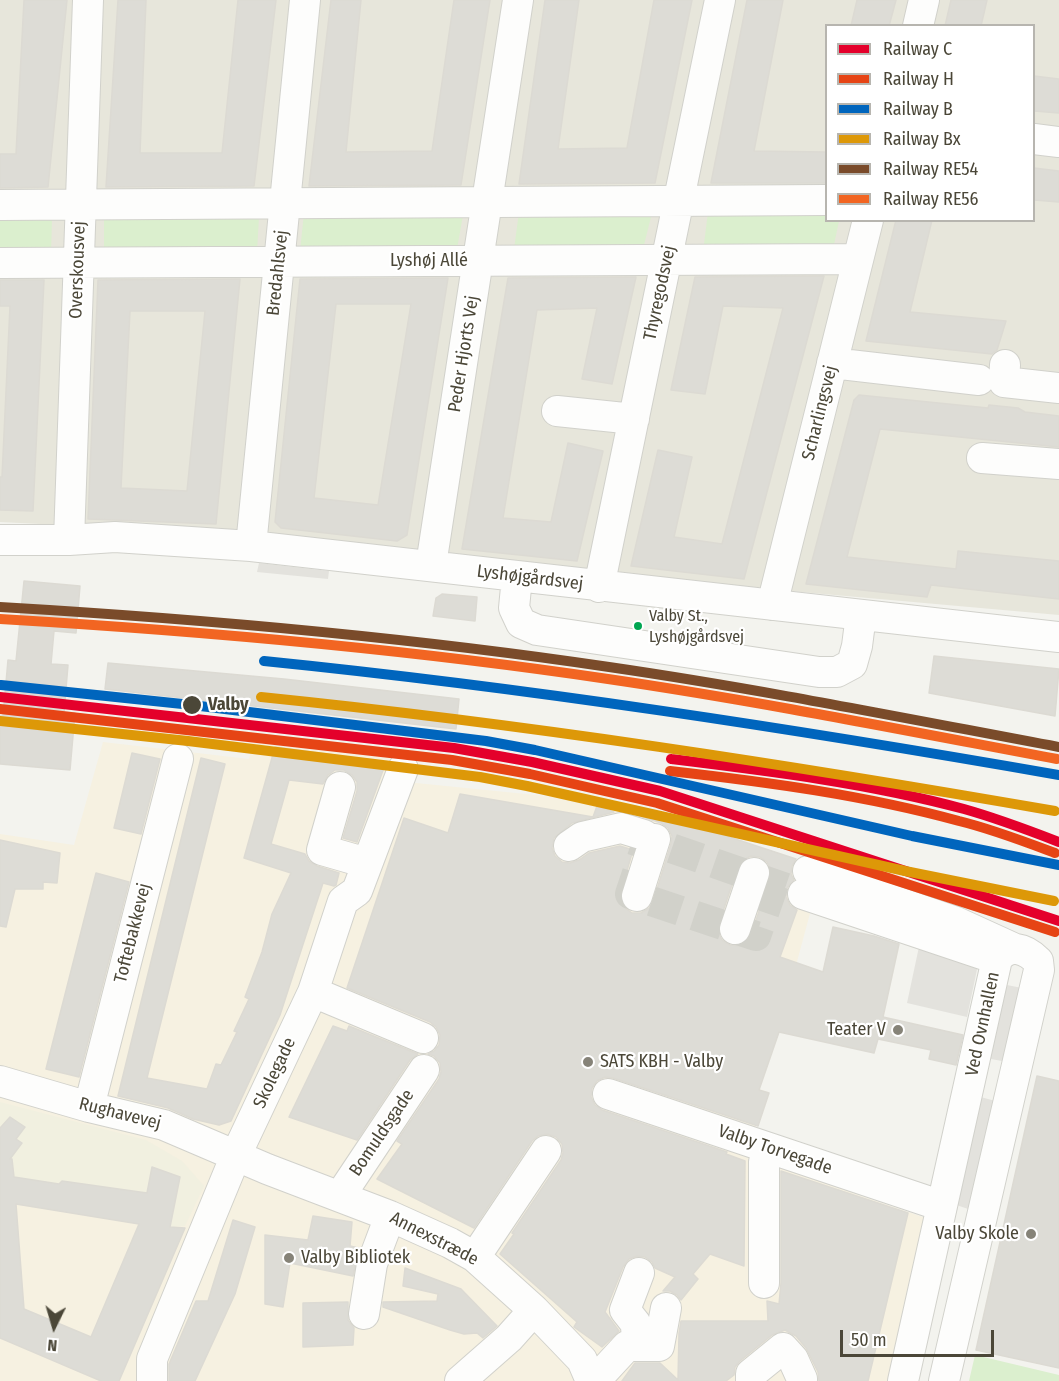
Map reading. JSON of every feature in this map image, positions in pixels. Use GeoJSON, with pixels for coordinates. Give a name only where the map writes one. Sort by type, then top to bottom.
{"type":"FeatureCollection","features":[{"type":"Feature","properties":{"kind":"street","name":"Overskousvej"},"geometry":{"type":"LineString","coordinates":[[69,540],[88,0]]}},
{"type":"Feature","properties":{"kind":"street","name":"Bredahlsvej"},"geometry":{"type":"LineString","coordinates":[[251,546],[305,0]]}},
{"type":"Feature","properties":{"kind":"street","name":"Peder Hjorts Vej"},"geometry":{"type":"LineString","coordinates":[[431,565],[518,0]]}},
{"type":"Feature","properties":{"kind":"street","name":"Thyregodsvej"},"geometry":{"type":"LineString","coordinates":[[600,587],[720,0]]}},
{"type":"Feature","properties":{"kind":"street"},"geometry":{"type":"LineString","coordinates":[[918,24],[924,0]]}},
{"type":"Feature","properties":{"kind":"street"},"geometry":{"type":"LineString","coordinates":[[1035,139],[1059,142]]}},
{"type":"Feature","properties":{"kind":"street"},"geometry":{"type":"LineString","coordinates":[[0,205],[825,200]]}},
{"type":"Feature","properties":{"kind":"street","name":"Scharlingsvej"},"geometry":{"type":"LineString","coordinates":[[771,605],[867,222]]}},
{"type":"Feature","properties":{"kind":"street","name":"Lyshøj Allé"},"geometry":{"type":"LineString","coordinates":[[0,263],[858,259]]}},
{"type":"Feature","properties":{"kind":"street"},"geometry":{"type":"LineString","coordinates":[[832,363],[979,380]]}},
{"type":"Feature","properties":{"kind":"street"},"geometry":{"type":"LineString","coordinates":[[1005,365],[1004,382],[1059,388]]}},
{"type":"Feature","properties":{"kind":"street"},"geometry":{"type":"LineString","coordinates":[[557,411],[634,419]]}},
{"type":"Feature","properties":{"kind":"street"},"geometry":{"type":"LineString","coordinates":[[982,458],[1059,464]]}},
{"type":"Feature","properties":{"kind":"street","name":"Lyshøjgårdsvej"},"geometry":{"type":"LineString","coordinates":[[0,540],[115,537],[251,546],[1059,637]]}},
{"type":"Feature","properties":{"kind":"street"},"geometry":{"type":"LineString","coordinates":[[517,577],[514,608],[521,623],[537,630],[819,672],[837,672],[852,664],[861,615]]}},
{"type":"Feature","properties":{"kind":"street","name":"Toftebakkevej"},"geometry":{"type":"LineString","coordinates":[[89,1107],[178,759]]}},
{"type":"Feature","properties":{"kind":"street","name":"Skolegade"},"geometry":{"type":"LineString","coordinates":[[152,1379],[152,1359],[236,1155],[313,992],[343,902],[357,891],[403,769]]}},
{"type":"Feature","properties":{"kind":"street"},"geometry":{"type":"LineString","coordinates":[[340,787],[322,850],[367,863]]}},
{"type":"Feature","properties":{"kind":"street"},"geometry":{"type":"LineString","coordinates":[[569,846],[582,837],[621,828],[649,837],[637,896]]}},
{"type":"Feature","properties":{"kind":"street"},"geometry":{"type":"LineString","coordinates":[[735,929],[754,873]]}},
{"type":"Feature","properties":{"kind":"street"},"geometry":{"type":"LineString","coordinates":[[944,1381],[1039,970],[1038,961],[1030,953],[1005,954],[953,945],[951,930],[805,882],[956,922],[1005,954]]}},
{"type":"Feature","properties":{"kind":"street","name":"Ved Ovnhallen"},"geometry":{"type":"LineString","coordinates":[[904,1381],[948,1219],[1005,954]]}},
{"type":"Feature","properties":{"kind":"street"},"geometry":{"type":"LineString","coordinates":[[313,992],[423,1038]]}},
{"type":"Feature","properties":{"kind":"street","name":"Bomuldsgade"},"geometry":{"type":"LineString","coordinates":[[340,1196],[424,1070]]}},
{"type":"Feature","properties":{"kind":"street","name":"Rughavevej"},"geometry":{"type":"LineString","coordinates":[[0,1081],[89,1107],[164,1125],[236,1155]]}},
{"type":"Feature","properties":{"kind":"street","name":"Valby Torvegade"},"geometry":{"type":"LineString","coordinates":[[608,1094],[768,1148],[948,1219]]}},
{"type":"Feature","properties":{"kind":"street"},"geometry":{"type":"LineString","coordinates":[[764,1283],[764,1162],[768,1148]]}},
{"type":"Feature","properties":{"kind":"street"},"geometry":{"type":"LineString","coordinates":[[476,1257],[546,1151]]}},
{"type":"Feature","properties":{"kind":"street","name":"Annexstræde"},"geometry":{"type":"LineString","coordinates":[[236,1155],[390,1216],[476,1257],[534,1310],[582,1360],[590,1380]]}},
{"type":"Feature","properties":{"kind":"street"},"geometry":{"type":"LineString","coordinates":[[364,1314],[372,1264],[390,1216]]}},
{"type":"Feature","properties":{"kind":"street"},"geometry":{"type":"LineString","coordinates":[[939,1381],[938,1343],[960,1244],[959,1224],[948,1219]]}},
{"type":"Feature","properties":{"kind":"street"},"geometry":{"type":"LineString","coordinates":[[637,1346],[636,1324],[625,1310],[639,1273]]}},
{"type":"Feature","properties":{"kind":"street"},"geometry":{"type":"LineString","coordinates":[[590,1380],[603,1372],[627,1346],[659,1346],[666,1308]]}},
{"type":"Feature","properties":{"kind":"street"},"geometry":{"type":"LineString","coordinates":[[460,1381],[509,1338],[534,1310]]}},
{"type":"Feature","properties":{"kind":"street"},"geometry":{"type":"LineString","coordinates":[[751,1381],[751,1374],[783,1348],[793,1359],[802,1379]]}},
{"type":"Feature","properties":{"kind":"shaded area"},"geometry":{"type":"Polygon","coordinates":[[[0,0],[1059,0],[1059,615],[801,592],[224,533],[0,522],[0,0]]]}},
{"type":"Feature","properties":{"kind":"shaded area"},"geometry":{"type":"Polygon","coordinates":[[[259,563],[329,571],[328,579],[257,572],[259,563]]]}},
{"type":"Feature","properties":{"kind":"shaded area"},"geometry":{"type":"Polygon","coordinates":[[[103,742],[249,759],[253,743],[397,759],[396,781],[626,804],[822,869],[778,1032],[759,1089],[768,1092],[746,1156],[943,1224],[915,1381],[0,1381],[0,834],[74,845],[103,742]]]}},
{"type":"Feature","properties":{"kind":"shaded area"},"geometry":{"type":"Polygon","coordinates":[[[920,942],[979,960],[967,1017],[907,1003],[920,942]]]}},
{"type":"Feature","properties":{"kind":"shaded area"},"geometry":{"type":"Polygon","coordinates":[[[987,981],[1037,991],[1022,1065],[971,1055],[987,981]]]}},
{"type":"Feature","properties":{"kind":"shaded area"},"geometry":{"type":"Polygon","coordinates":[[[966,1093],[999,1102],[974,1211],[939,1199],[966,1093]]]}},
{"type":"Feature","properties":{"kind":"shaded area"},"geometry":{"type":"Polygon","coordinates":[[[0,1102],[146,1140],[182,1161],[204,1186],[185,1226],[139,1224],[0,1202],[0,1102]]]}},
{"type":"Feature","properties":{"kind":"green space"},"geometry":{"type":"Polygon","coordinates":[[[825,211],[825,222],[839,222],[832,254],[703,252],[708,212],[825,211]]]}},
{"type":"Feature","properties":{"kind":"green space"},"geometry":{"type":"Polygon","coordinates":[[[519,212],[652,213],[643,249],[514,249],[519,212]]]}},
{"type":"Feature","properties":{"kind":"green space"},"geometry":{"type":"Polygon","coordinates":[[[304,213],[463,215],[457,249],[300,251],[304,213]]]}},
{"type":"Feature","properties":{"kind":"green space"},"geometry":{"type":"Polygon","coordinates":[[[104,216],[259,217],[257,252],[104,254],[104,216]]]}},
{"type":"Feature","properties":{"kind":"green space"},"geometry":{"type":"Polygon","coordinates":[[[0,218],[52,218],[51,254],[0,255],[0,218]]]}},
{"type":"Feature","properties":{"kind":"green space"},"geometry":{"type":"Polygon","coordinates":[[[975,1355],[1059,1375],[1059,1381],[969,1381],[975,1355]]]}},
{"type":"Feature","properties":{"kind":"building"},"geometry":{"type":"Polygon","coordinates":[[[24,0],[67,0],[48,187],[0,188],[0,154],[16,154],[24,0]]]}},
{"type":"Feature","properties":{"kind":"building"},"geometry":{"type":"Polygon","coordinates":[[[118,0],[146,0],[140,153],[222,153],[238,0],[276,0],[254,186],[106,187],[118,0]]]}},
{"type":"Feature","properties":{"kind":"building"},"geometry":{"type":"Polygon","coordinates":[[[331,0],[361,0],[346,152],[432,151],[454,0],[490,0],[461,185],[309,186],[331,0]]]}},
{"type":"Feature","properties":{"kind":"building"},"geometry":{"type":"Polygon","coordinates":[[[545,0],[579,0],[558,149],[627,148],[654,0],[692,0],[655,183],[519,184],[545,0]]]}},
{"type":"Feature","properties":{"kind":"building"},"geometry":{"type":"Polygon","coordinates":[[[747,0],[783,0],[754,151],[825,152],[825,183],[711,183],[747,0]]]}},
{"type":"Feature","properties":{"kind":"building"},"geometry":{"type":"Polygon","coordinates":[[[857,0],[896,0],[890,24],[851,24],[857,0]]]}},
{"type":"Feature","properties":{"kind":"building"},"geometry":{"type":"Polygon","coordinates":[[[951,0],[987,0],[981,24],[945,24],[951,0]]]}},
{"type":"Feature","properties":{"kind":"building"},"geometry":{"type":"Polygon","coordinates":[[[1035,76],[1059,79],[1059,113],[1035,111],[1035,76]]]}},
{"type":"Feature","properties":{"kind":"building"},"geometry":{"type":"Polygon","coordinates":[[[1035,168],[1059,171],[1059,202],[1035,200],[1035,168]]]}},
{"type":"Feature","properties":{"kind":"building"},"geometry":{"type":"Polygon","coordinates":[[[896,222],[932,222],[910,312],[1006,321],[997,350],[992,354],[866,341],[896,222]]]}},
{"type":"Feature","properties":{"kind":"building"},"geometry":{"type":"Polygon","coordinates":[[[824,276],[744,579],[631,566],[658,450],[692,457],[674,537],[722,544],[783,308],[723,306],[705,394],[671,390],[695,277],[824,276]]]}},
{"type":"Feature","properties":{"kind":"building"},"geometry":{"type":"Polygon","coordinates":[[[636,277],[612,384],[582,379],[597,308],[537,310],[503,518],[551,522],[568,443],[603,451],[577,561],[462,549],[508,278],[636,277]]]}},
{"type":"Feature","properties":{"kind":"building"},"geometry":{"type":"Polygon","coordinates":[[[448,278],[407,535],[397,541],[281,528],[275,522],[300,279],[448,278]],[[336,304],[314,498],[378,505],[411,304],[336,304]]]}},
{"type":"Feature","properties":{"kind":"building"},"geometry":{"type":"Polygon","coordinates":[[[240,279],[216,524],[88,519],[98,280],[240,279]],[[130,311],[121,488],[187,491],[205,311],[130,311]]]}},
{"type":"Feature","properties":{"kind":"building"},"geometry":{"type":"Polygon","coordinates":[[[0,280],[44,280],[33,511],[0,510],[10,306],[0,306],[0,280]]]}},
{"type":"Feature","properties":{"kind":"building"},"geometry":{"type":"Polygon","coordinates":[[[859,395],[988,408],[989,405],[1018,408],[1025,412],[1059,416],[1059,447],[880,429],[847,557],[956,569],[958,551],[1059,561],[1059,599],[931,585],[927,597],[806,584],[854,400],[859,395]]]}},
{"type":"Feature","properties":{"kind":"building"},"geometry":{"type":"Polygon","coordinates":[[[24,581],[80,586],[76,633],[54,631],[51,664],[68,665],[64,712],[75,713],[70,770],[0,764],[0,716],[3,716],[8,660],[16,661],[24,581]]]}},
{"type":"Feature","properties":{"kind":"building"},"geometry":{"type":"Polygon","coordinates":[[[442,594],[477,597],[475,621],[433,616],[436,598],[442,594]]]}},
{"type":"Feature","properties":{"kind":"building"},"geometry":{"type":"Polygon","coordinates":[[[934,656],[1059,669],[1055,716],[929,693],[934,656]]]}},
{"type":"Feature","properties":{"kind":"building"},"geometry":{"type":"Polygon","coordinates":[[[108,663],[284,679],[459,699],[456,729],[105,689],[108,663]]]}},
{"type":"Feature","properties":{"kind":"building"},"geometry":{"type":"Polygon","coordinates":[[[275,747],[386,762],[357,842],[343,838],[357,791],[357,782],[352,775],[344,770],[335,770],[328,775],[323,784],[289,780],[271,844],[305,854],[309,861],[317,866],[339,873],[336,885],[323,883],[280,1015],[231,1121],[219,1125],[193,1119],[168,1108],[118,1096],[201,758],[225,764],[147,1078],[207,1089],[216,1064],[221,1065],[237,1032],[234,1031],[249,999],[245,997],[262,952],[272,914],[291,873],[244,858],[275,747]]]}},
{"type":"Feature","properties":{"kind":"building"},"geometry":{"type":"Polygon","coordinates":[[[132,753],[160,759],[141,834],[114,828],[132,753]]]}},
{"type":"Feature","properties":{"kind":"building"},"geometry":{"type":"Polygon","coordinates":[[[460,794],[593,817],[597,806],[614,812],[572,823],[554,838],[552,848],[555,856],[562,862],[570,863],[589,853],[620,846],[633,850],[620,899],[625,908],[632,913],[641,913],[653,902],[672,836],[668,828],[661,823],[632,813],[635,806],[796,859],[791,874],[794,880],[787,888],[786,897],[790,905],[797,910],[780,957],[823,972],[833,927],[899,944],[883,1017],[963,1035],[956,1065],[929,1059],[931,1050],[878,1039],[874,1053],[779,1032],[759,1090],[769,1093],[758,1126],[613,1078],[605,1077],[597,1081],[592,1088],[591,1097],[595,1105],[602,1110],[727,1152],[726,1154],[745,1161],[744,1266],[710,1254],[693,1274],[698,1279],[681,1300],[670,1291],[663,1291],[675,1277],[655,1268],[652,1262],[645,1257],[637,1256],[629,1259],[623,1267],[605,1312],[619,1331],[602,1347],[574,1327],[577,1322],[500,1254],[561,1160],[562,1144],[556,1137],[547,1134],[538,1136],[532,1141],[474,1228],[377,1179],[402,1144],[397,1141],[439,1079],[440,1063],[434,1056],[428,1054],[439,1045],[440,1035],[430,1022],[347,988],[404,818],[448,833],[460,794]],[[751,856],[743,860],[738,867],[718,932],[722,940],[730,945],[739,946],[751,935],[770,879],[771,870],[767,862],[760,857],[751,856]]]}},
{"type":"Feature","properties":{"kind":"building"},"geometry":{"type":"Polygon","coordinates":[[[0,840],[60,853],[57,883],[43,882],[43,889],[15,889],[6,927],[0,926],[0,840]]]}},
{"type":"Feature","properties":{"kind":"building"},"geometry":{"type":"Polygon","coordinates":[[[96,873],[129,882],[79,1077],[46,1069],[96,873]]]}},
{"type":"Feature","properties":{"kind":"building"},"geometry":{"type":"Polygon","coordinates":[[[333,1026],[347,1031],[349,1026],[418,1054],[410,1060],[357,1140],[289,1117],[333,1026]]]}},
{"type":"Feature","properties":{"kind":"building","name":"Valby Skole"},"geometry":{"type":"Polygon","coordinates":[[[1037,1076],[1059,1081],[1059,1368],[976,1350],[1037,1076]]]}},
{"type":"Feature","properties":{"kind":"building"},"geometry":{"type":"Polygon","coordinates":[[[10,1117],[25,1127],[16,1139],[22,1143],[10,1159],[12,1159],[14,1177],[147,1193],[152,1167],[180,1177],[170,1227],[185,1228],[119,1381],[101,1381],[0,1338],[0,1128],[10,1117]],[[16,1204],[24,1309],[91,1337],[139,1224],[16,1204]]]}},
{"type":"Feature","properties":{"kind":"building"},"geometry":{"type":"Polygon","coordinates":[[[781,1171],[908,1213],[868,1381],[819,1381],[818,1372],[806,1348],[796,1336],[785,1330],[772,1335],[740,1361],[735,1367],[734,1375],[726,1381],[622,1381],[635,1363],[660,1363],[678,1380],[681,1321],[768,1321],[767,1301],[779,1304],[781,1283],[781,1171]]]}},
{"type":"Feature","properties":{"kind":"building"},"geometry":{"type":"Polygon","coordinates":[[[313,1216],[352,1222],[350,1246],[359,1248],[353,1276],[290,1263],[283,1307],[265,1304],[265,1235],[308,1240],[313,1216]]]}},
{"type":"Feature","properties":{"kind":"building"},"geometry":{"type":"Polygon","coordinates":[[[233,1220],[255,1227],[235,1294],[195,1381],[169,1381],[169,1364],[196,1301],[208,1301],[233,1220]]]}},
{"type":"Feature","properties":{"kind":"building"},"geometry":{"type":"Polygon","coordinates":[[[405,1268],[461,1289],[497,1326],[483,1338],[477,1333],[464,1334],[383,1307],[383,1302],[437,1301],[438,1294],[403,1286],[405,1268]]]}},
{"type":"Feature","properties":{"kind":"building"},"geometry":{"type":"Polygon","coordinates":[[[348,1302],[348,1320],[354,1328],[353,1345],[303,1347],[303,1303],[348,1302]]]}},
{"type":"Feature","properties":{"kind":"tunnel"},"geometry":{"type":"LineString","coordinates":[[774,884],[756,936],[630,894],[648,840],[803,894]]}},
{"type":"Feature","properties":{"kind":"rail line","name":"RE54"},"geometry":{"type":"LineString","coordinates":[[0,607],[305,630],[533,656],[722,685],[1059,747]]}},
{"type":"Feature","properties":{"kind":"rail line","name":"RE56"},"geometry":{"type":"LineString","coordinates":[[0,619],[304,642],[532,668],[720,697],[1057,759]]}},
{"type":"Feature","properties":{"kind":"rail line","name":"B"},"geometry":{"type":"LineString","coordinates":[[264,661],[464,684],[663,711],[1059,775]]}},
{"type":"Feature","properties":{"kind":"rail line","name":"B"},"geometry":{"type":"LineString","coordinates":[[1,685],[192,705],[486,741],[535,750],[912,836],[1059,865]]}},
{"type":"Feature","properties":{"kind":"rail line","name":"C"},"geometry":{"type":"LineString","coordinates":[[0,697],[454,748],[532,762],[660,791],[1059,921]]}},
{"type":"Feature","properties":{"kind":"rail line","name":"Bx"},"geometry":{"type":"LineString","coordinates":[[261,697],[460,720],[659,747],[1055,811]]}},
{"type":"Feature","properties":{"kind":"rail line","name":"H"},"geometry":{"type":"LineString","coordinates":[[0,709],[452,760],[530,774],[657,803],[1055,932]]}},
{"type":"Feature","properties":{"kind":"rail line","name":"Bx"},"geometry":{"type":"LineString","coordinates":[[0,721],[188,741],[480,777],[905,871],[1054,901]]}},
{"type":"Feature","properties":{"kind":"rail line","name":"C"},"geometry":{"type":"LineString","coordinates":[[671,759],[781,773],[891,792],[976,813],[1059,842]]}},
{"type":"Feature","properties":{"kind":"rail line","name":"H"},"geometry":{"type":"LineString","coordinates":[[670,771],[779,785],[887,804],[983,828],[1055,853]]}},
{"type":"Feature","properties":{"kind":"place","name":"Valby St., Lyshøjgårdsvej"},"geometry":{"type":"Point","coordinates":[638,626]}},
{"type":"Feature","properties":{"kind":"place","name":"Valby"},"geometry":{"type":"Point","coordinates":[192,705]}},
{"type":"Feature","properties":{"kind":"place","name":"Teater V"},"geometry":{"type":"Point","coordinates":[898,1030]}},
{"type":"Feature","properties":{"kind":"place","name":"SATS KBH - Valby"},"geometry":{"type":"Point","coordinates":[588,1062]}},
{"type":"Feature","properties":{"kind":"place","name":"Valby Skole"},"geometry":{"type":"Point","coordinates":[1031,1234]}},
{"type":"Feature","properties":{"kind":"place","name":"Valby Bibliotek"},"geometry":{"type":"Point","coordinates":[289,1258]}}]}
